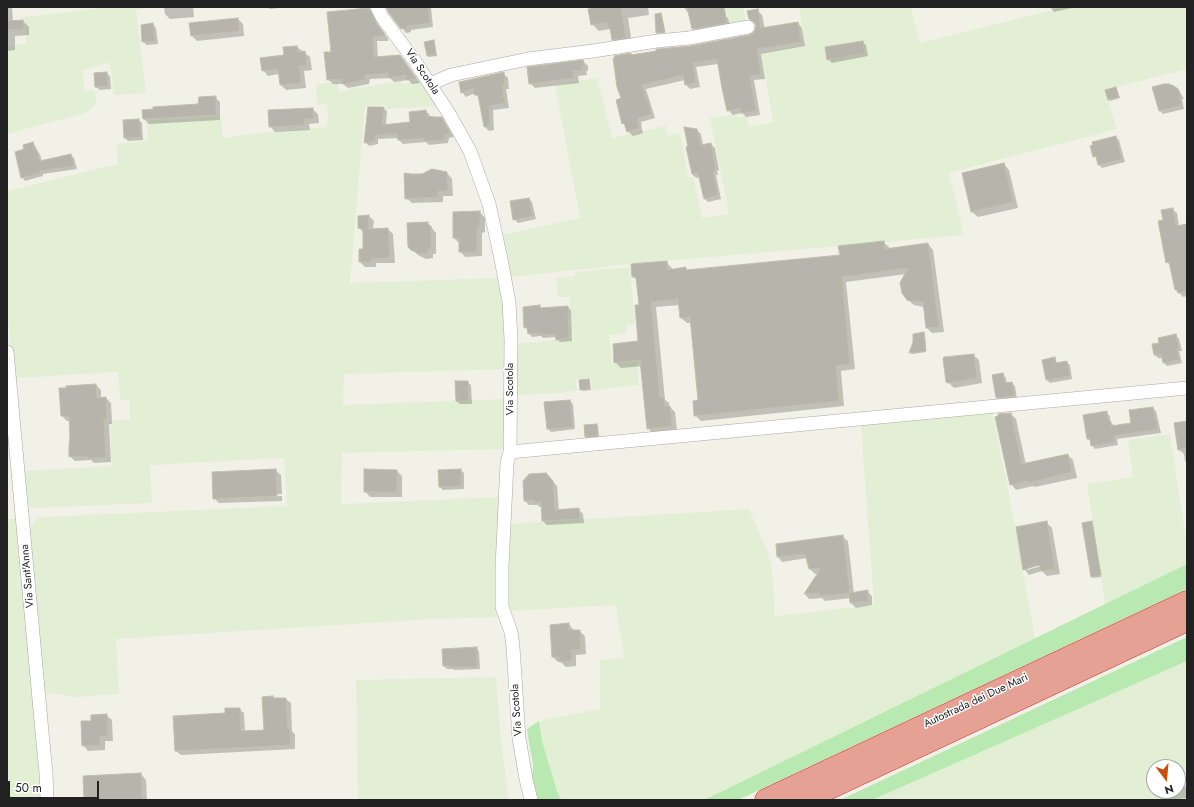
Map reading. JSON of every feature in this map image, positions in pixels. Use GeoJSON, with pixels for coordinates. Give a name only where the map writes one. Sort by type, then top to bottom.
{"type":"FeatureCollection","features":[{"type":"Feature","properties":{"kind":"highway","name":"Autostrada dei Due Mari"},"geometry":{"type":"LineString","coordinates":[[766,800],[1187,602]]}},
{"type":"Feature","properties":{"kind":"highway","name":"Autostrada dei Due Mari"},"geometry":{"type":"LineString","coordinates":[[804,800],[1187,620]]}},
{"type":"Feature","properties":{"kind":"street","name":"Via Scotola"},"geometry":{"type":"LineString","coordinates":[[377,7],[382,17],[430,84],[470,151],[489,204],[502,259],[509,302],[511,340],[510,452],[507,463],[502,567],[502,606],[513,647],[518,738],[531,800]]}},
{"type":"Feature","properties":{"kind":"street"},"geometry":{"type":"LineString","coordinates":[[430,84],[451,75],[528,59],[689,38],[748,27]]}},
{"type":"Feature","properties":{"kind":"street","name":"Via Sant'Anna"},"geometry":{"type":"LineString","coordinates":[[7,352],[46,773],[47,800]]}},
{"type":"Feature","properties":{"kind":"street"},"geometry":{"type":"LineString","coordinates":[[510,452],[1187,388]]}},
{"type":"Feature","properties":{"kind":"green space"},"geometry":{"type":"Polygon","coordinates":[[[111,7],[154,7],[136,10],[146,93],[114,95],[110,63],[82,70],[85,91],[94,90],[97,101],[93,108],[85,113],[7,134],[7,47],[26,43],[24,17],[111,7]]]}},
{"type":"Feature","properties":{"kind":"green space"},"geometry":{"type":"Polygon","coordinates":[[[712,7],[743,7],[746,24],[730,27],[727,12],[713,13],[712,7]]]}},
{"type":"Feature","properties":{"kind":"green space"},"geometry":{"type":"Polygon","coordinates":[[[799,7],[911,7],[920,43],[1065,7],[1187,7],[1187,69],[1105,90],[1117,129],[949,173],[964,235],[631,264],[510,277],[502,235],[580,218],[555,85],[597,78],[612,138],[666,126],[668,135],[680,133],[688,177],[693,177],[702,218],[729,214],[710,118],[736,114],[737,117],[747,116],[749,127],[773,122],[761,53],[805,45],[799,7]]]}},
{"type":"Feature","properties":{"kind":"green space"},"geometry":{"type":"Polygon","coordinates":[[[401,81],[402,84],[424,81],[439,106],[386,109],[385,105],[365,105],[350,283],[497,278],[501,281],[508,369],[344,374],[343,405],[506,399],[504,449],[342,453],[341,504],[502,497],[497,617],[432,619],[116,639],[119,694],[74,697],[45,692],[43,688],[29,534],[30,527],[35,520],[42,517],[287,506],[284,458],[150,465],[152,503],[34,508],[29,506],[27,504],[24,471],[112,466],[110,421],[130,419],[129,399],[120,400],[118,372],[14,378],[7,310],[7,191],[118,164],[116,144],[148,141],[147,121],[221,117],[223,138],[258,133],[326,127],[328,120],[327,104],[317,105],[316,84],[338,82],[339,92],[401,81]]]}},
{"type":"Feature","properties":{"kind":"green space"},"geometry":{"type":"Polygon","coordinates":[[[630,267],[635,324],[626,325],[627,333],[609,335],[612,364],[637,362],[639,385],[592,390],[591,378],[576,379],[577,391],[515,396],[515,344],[573,338],[573,334],[568,334],[569,327],[571,326],[570,297],[558,297],[556,278],[575,276],[575,272],[630,267]]]}},
{"type":"Feature","properties":{"kind":"green space"},"geometry":{"type":"Polygon","coordinates":[[[992,413],[1008,488],[1035,638],[704,800],[561,800],[542,741],[539,721],[600,709],[600,660],[624,658],[616,605],[508,611],[508,524],[749,509],[768,553],[772,570],[775,616],[874,605],[861,426],[992,413]]]}},
{"type":"Feature","properties":{"kind":"green space"},"geometry":{"type":"Polygon","coordinates":[[[1170,434],[1187,546],[1187,564],[1105,604],[1087,484],[1133,477],[1128,440],[1170,434]]]}},
{"type":"Feature","properties":{"kind":"green space"},"geometry":{"type":"Polygon","coordinates":[[[7,519],[16,519],[36,735],[40,800],[7,800],[7,519]]]}},
{"type":"Feature","properties":{"kind":"green space"},"geometry":{"type":"Polygon","coordinates":[[[1187,564],[1187,589],[738,800],[704,800],[1187,564]]]}},
{"type":"Feature","properties":{"kind":"green space"},"geometry":{"type":"Polygon","coordinates":[[[1187,637],[1187,661],[872,800],[840,800],[1187,637]]]}},
{"type":"Feature","properties":{"kind":"green space"},"geometry":{"type":"Polygon","coordinates":[[[1187,661],[1187,800],[872,800],[1187,661]]]}},
{"type":"Feature","properties":{"kind":"green space"},"geometry":{"type":"Polygon","coordinates":[[[496,677],[501,741],[509,800],[358,800],[356,680],[496,677]]]}},
{"type":"Feature","properties":{"kind":"green space"},"geometry":{"type":"Polygon","coordinates":[[[539,721],[542,741],[561,800],[538,800],[532,781],[533,764],[527,729],[539,721]]]}},
{"type":"Feature","properties":{"kind":"building"},"geometry":{"type":"Polygon","coordinates":[[[386,7],[428,7],[430,23],[407,26],[408,28],[401,29],[386,7]]]}},
{"type":"Feature","properties":{"kind":"building"},"geometry":{"type":"Polygon","coordinates":[[[597,7],[621,7],[626,38],[612,40],[610,28],[608,28],[607,22],[591,25],[588,9],[597,7]]]}},
{"type":"Feature","properties":{"kind":"building"},"geometry":{"type":"Polygon","coordinates":[[[687,7],[724,7],[727,23],[692,29],[687,7]]]}},
{"type":"Feature","properties":{"kind":"building"},"geometry":{"type":"Polygon","coordinates":[[[369,8],[375,21],[384,33],[384,36],[373,37],[374,57],[400,55],[416,78],[406,80],[406,75],[388,78],[388,73],[365,75],[365,80],[342,84],[342,79],[327,80],[324,52],[331,52],[327,12],[369,8]]]}},
{"type":"Feature","properties":{"kind":"building"},"geometry":{"type":"Polygon","coordinates":[[[758,9],[761,28],[798,22],[801,42],[757,49],[761,74],[750,76],[756,111],[741,113],[740,108],[727,111],[717,59],[693,63],[696,83],[685,85],[683,75],[642,85],[652,114],[638,118],[639,128],[627,132],[624,123],[622,124],[616,100],[621,98],[617,87],[614,56],[656,51],[656,49],[690,46],[749,35],[753,33],[756,26],[754,22],[749,19],[747,11],[758,9]]]}},
{"type":"Feature","properties":{"kind":"building"},"geometry":{"type":"Polygon","coordinates":[[[661,13],[665,32],[656,33],[655,14],[661,13]]]}},
{"type":"Feature","properties":{"kind":"building"},"geometry":{"type":"Polygon","coordinates":[[[238,18],[239,31],[191,36],[189,23],[238,18]]]}},
{"type":"Feature","properties":{"kind":"building"},"geometry":{"type":"Polygon","coordinates":[[[23,20],[24,29],[7,30],[7,21],[23,20]]]}},
{"type":"Feature","properties":{"kind":"building"},"geometry":{"type":"Polygon","coordinates":[[[153,23],[155,41],[142,42],[141,25],[153,23]]]}},
{"type":"Feature","properties":{"kind":"building"},"geometry":{"type":"Polygon","coordinates":[[[434,40],[436,55],[427,56],[424,42],[434,40]]]}},
{"type":"Feature","properties":{"kind":"building"},"geometry":{"type":"Polygon","coordinates":[[[863,41],[865,53],[827,60],[825,47],[863,41]]]}},
{"type":"Feature","properties":{"kind":"building"},"geometry":{"type":"Polygon","coordinates":[[[297,46],[298,52],[305,51],[307,65],[299,66],[301,83],[280,85],[278,69],[262,71],[260,58],[284,55],[283,47],[297,46]]]}},
{"type":"Feature","properties":{"kind":"building"},"geometry":{"type":"Polygon","coordinates":[[[583,60],[584,66],[582,66],[582,70],[573,71],[574,78],[529,84],[527,67],[583,60]]]}},
{"type":"Feature","properties":{"kind":"building"},"geometry":{"type":"Polygon","coordinates":[[[107,72],[108,86],[95,87],[94,73],[107,72]]]}},
{"type":"Feature","properties":{"kind":"building"},"geometry":{"type":"Polygon","coordinates":[[[504,72],[505,85],[502,85],[505,103],[489,106],[490,126],[484,127],[478,95],[474,95],[473,88],[461,93],[459,82],[504,72]]]}},
{"type":"Feature","properties":{"kind":"building"},"geometry":{"type":"Polygon","coordinates":[[[1169,84],[1178,89],[1181,95],[1179,96],[1182,105],[1159,111],[1152,87],[1169,84]]]}},
{"type":"Feature","properties":{"kind":"building"},"geometry":{"type":"Polygon","coordinates":[[[1116,87],[1119,97],[1108,100],[1105,90],[1116,87]]]}},
{"type":"Feature","properties":{"kind":"building"},"geometry":{"type":"Polygon","coordinates":[[[216,96],[216,115],[143,119],[142,110],[153,109],[153,107],[198,104],[199,97],[216,96]]]}},
{"type":"Feature","properties":{"kind":"building"},"geometry":{"type":"Polygon","coordinates":[[[368,107],[384,107],[382,125],[410,122],[409,112],[426,110],[427,116],[442,117],[451,134],[445,134],[444,140],[424,141],[424,138],[398,140],[397,134],[387,134],[375,136],[375,141],[364,143],[368,107]]]}},
{"type":"Feature","properties":{"kind":"building"},"geometry":{"type":"Polygon","coordinates":[[[313,108],[314,118],[304,119],[305,125],[269,127],[268,110],[313,108]]]}},
{"type":"Feature","properties":{"kind":"building"},"geometry":{"type":"Polygon","coordinates":[[[139,119],[141,137],[124,138],[123,120],[139,119]]]}},
{"type":"Feature","properties":{"kind":"building"},"geometry":{"type":"Polygon","coordinates":[[[684,127],[697,129],[701,145],[711,143],[716,167],[714,167],[715,172],[713,172],[718,195],[704,199],[698,173],[692,174],[686,147],[688,147],[684,127]]]}},
{"type":"Feature","properties":{"kind":"building"},"geometry":{"type":"Polygon","coordinates":[[[1116,136],[1122,159],[1098,165],[1096,156],[1093,157],[1090,146],[1093,145],[1092,142],[1116,136]]]}},
{"type":"Feature","properties":{"kind":"building"},"geometry":{"type":"Polygon","coordinates":[[[33,142],[40,161],[71,154],[74,166],[40,171],[40,173],[21,178],[15,152],[24,149],[23,145],[33,142]]]}},
{"type":"Feature","properties":{"kind":"building"},"geometry":{"type":"Polygon","coordinates":[[[1004,163],[1013,202],[971,212],[962,173],[1004,163]]]}},
{"type":"Feature","properties":{"kind":"building"},"geometry":{"type":"Polygon","coordinates":[[[432,169],[447,172],[448,191],[438,191],[438,197],[405,199],[404,173],[422,174],[432,169]]]}},
{"type":"Feature","properties":{"kind":"building"},"geometry":{"type":"Polygon","coordinates":[[[529,198],[533,216],[513,220],[510,201],[529,198]]]}},
{"type":"Feature","properties":{"kind":"building"},"geometry":{"type":"Polygon","coordinates":[[[1173,208],[1176,226],[1187,224],[1187,291],[1178,293],[1177,290],[1175,290],[1169,262],[1166,263],[1158,221],[1163,220],[1161,210],[1173,208]]]}},
{"type":"Feature","properties":{"kind":"building"},"geometry":{"type":"Polygon","coordinates":[[[480,211],[480,227],[477,228],[477,252],[459,252],[459,238],[453,238],[453,212],[480,211]]]}},
{"type":"Feature","properties":{"kind":"building"},"geometry":{"type":"Polygon","coordinates":[[[369,215],[368,229],[388,228],[390,258],[371,259],[371,262],[359,262],[359,249],[363,249],[363,229],[358,228],[358,216],[369,215]]]}},
{"type":"Feature","properties":{"kind":"building"},"geometry":{"type":"Polygon","coordinates":[[[428,222],[428,225],[431,226],[431,249],[428,249],[429,253],[420,254],[408,247],[407,223],[428,222]]]}},
{"type":"Feature","properties":{"kind":"building"},"geometry":{"type":"Polygon","coordinates":[[[884,241],[885,249],[928,243],[939,327],[926,328],[923,302],[907,300],[902,293],[900,283],[908,268],[842,277],[850,364],[836,366],[839,401],[694,416],[693,401],[698,400],[690,317],[680,318],[678,299],[651,302],[660,397],[664,397],[665,406],[670,406],[672,426],[647,429],[640,360],[614,363],[613,344],[638,341],[635,305],[639,305],[636,277],[632,277],[631,264],[667,261],[668,270],[686,267],[686,270],[840,255],[838,246],[884,241]]]}},
{"type":"Feature","properties":{"kind":"building"},"geometry":{"type":"Polygon","coordinates":[[[540,305],[540,308],[568,306],[569,338],[556,340],[555,334],[528,334],[527,327],[524,328],[523,307],[540,305]]]}},
{"type":"Feature","properties":{"kind":"building"},"geometry":{"type":"Polygon","coordinates":[[[924,332],[926,351],[909,353],[913,342],[913,334],[924,332]]]}},
{"type":"Feature","properties":{"kind":"building"},"geometry":{"type":"Polygon","coordinates":[[[1176,334],[1179,348],[1177,348],[1179,360],[1163,363],[1161,354],[1154,355],[1152,344],[1159,343],[1158,338],[1176,334]]]}},
{"type":"Feature","properties":{"kind":"building"},"geometry":{"type":"Polygon","coordinates":[[[974,354],[977,378],[947,383],[943,359],[944,357],[974,354]]]}},
{"type":"Feature","properties":{"kind":"building"},"geometry":{"type":"Polygon","coordinates":[[[1055,357],[1056,363],[1067,361],[1070,376],[1046,380],[1042,360],[1055,357]]]}},
{"type":"Feature","properties":{"kind":"building"},"geometry":{"type":"Polygon","coordinates":[[[1003,373],[1005,383],[1012,382],[1015,396],[996,398],[992,375],[1003,373]]]}},
{"type":"Feature","properties":{"kind":"building"},"geometry":{"type":"Polygon","coordinates":[[[589,379],[590,389],[580,390],[579,380],[589,379]]]}},
{"type":"Feature","properties":{"kind":"building"},"geometry":{"type":"Polygon","coordinates":[[[455,381],[468,381],[469,401],[456,401],[455,381]]]}},
{"type":"Feature","properties":{"kind":"building"},"geometry":{"type":"Polygon","coordinates":[[[96,384],[97,398],[106,397],[107,419],[104,419],[106,458],[88,458],[87,456],[69,457],[69,416],[61,416],[59,388],[66,388],[66,386],[96,384]]]}},
{"type":"Feature","properties":{"kind":"building"},"geometry":{"type":"Polygon","coordinates":[[[570,400],[573,427],[547,429],[544,402],[570,400]]]}},
{"type":"Feature","properties":{"kind":"building"},"geometry":{"type":"Polygon","coordinates":[[[1153,407],[1158,429],[1114,436],[1115,442],[1091,446],[1090,439],[1087,439],[1083,415],[1107,411],[1108,420],[1110,420],[1111,426],[1131,423],[1129,410],[1153,407]]]}},
{"type":"Feature","properties":{"kind":"building"},"geometry":{"type":"Polygon","coordinates":[[[1011,413],[1022,464],[1068,454],[1072,472],[1028,483],[1028,481],[1010,485],[995,417],[998,416],[998,414],[1011,413]]]}},
{"type":"Feature","properties":{"kind":"building"},"geometry":{"type":"Polygon","coordinates":[[[1187,421],[1187,448],[1178,450],[1174,423],[1187,421]]]}},
{"type":"Feature","properties":{"kind":"building"},"geometry":{"type":"Polygon","coordinates":[[[597,424],[598,436],[585,437],[584,425],[597,424]]]}},
{"type":"Feature","properties":{"kind":"building"},"geometry":{"type":"Polygon","coordinates":[[[276,469],[277,496],[213,499],[212,472],[276,469]]]}},
{"type":"Feature","properties":{"kind":"building"},"geometry":{"type":"Polygon","coordinates":[[[364,469],[397,470],[397,492],[364,492],[364,469]]]}},
{"type":"Feature","properties":{"kind":"building"},"geometry":{"type":"Polygon","coordinates":[[[461,469],[461,486],[439,487],[438,470],[461,469]]]}},
{"type":"Feature","properties":{"kind":"building"},"geometry":{"type":"Polygon","coordinates":[[[546,473],[553,481],[555,510],[579,508],[580,519],[542,521],[541,502],[534,503],[534,500],[524,501],[523,481],[529,474],[546,473]]]}},
{"type":"Feature","properties":{"kind":"building"},"geometry":{"type":"Polygon","coordinates":[[[1047,521],[1055,569],[1041,571],[1039,565],[1023,570],[1016,527],[1047,521]]]}},
{"type":"Feature","properties":{"kind":"building"},"geometry":{"type":"Polygon","coordinates":[[[1092,521],[1101,575],[1091,577],[1082,523],[1092,521]]]}},
{"type":"Feature","properties":{"kind":"building"},"geometry":{"type":"Polygon","coordinates":[[[843,535],[850,593],[868,590],[868,601],[850,603],[849,593],[819,596],[819,593],[804,594],[821,568],[809,569],[805,554],[777,557],[776,544],[843,535]]]}},
{"type":"Feature","properties":{"kind":"building"},"geometry":{"type":"Polygon","coordinates":[[[569,623],[569,630],[580,630],[581,649],[571,650],[572,661],[560,662],[559,657],[552,657],[550,625],[569,623]]]}},
{"type":"Feature","properties":{"kind":"building"},"geometry":{"type":"Polygon","coordinates":[[[477,647],[477,667],[443,666],[442,649],[477,647]]]}},
{"type":"Feature","properties":{"kind":"building"},"geometry":{"type":"Polygon","coordinates":[[[273,696],[273,698],[286,698],[288,729],[290,729],[291,745],[175,751],[173,716],[225,713],[225,708],[240,708],[241,731],[264,730],[262,697],[273,696]]]}},
{"type":"Feature","properties":{"kind":"building"},"geometry":{"type":"Polygon","coordinates":[[[107,714],[108,736],[100,736],[100,745],[82,746],[81,721],[91,721],[91,715],[107,714]]]}},
{"type":"Feature","properties":{"kind":"building"},"geometry":{"type":"Polygon","coordinates":[[[141,773],[142,800],[84,800],[83,776],[141,773]]]}}]}
